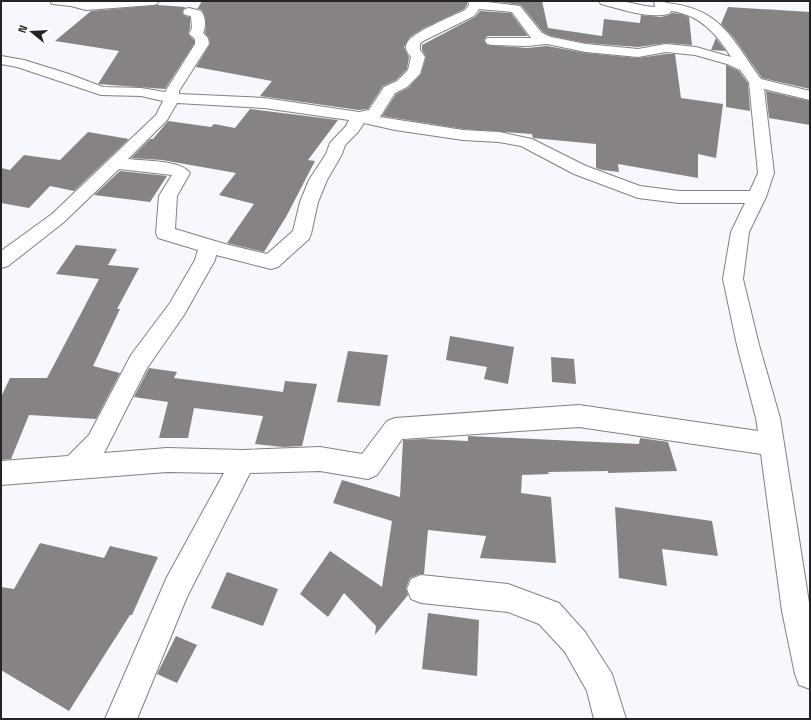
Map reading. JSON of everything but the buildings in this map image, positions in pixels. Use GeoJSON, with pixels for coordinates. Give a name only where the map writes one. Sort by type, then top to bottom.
{"type":"FeatureCollection","features":[{"type":"Feature","properties":{"kind":"street"},"geometry":{"type":"LineString","coordinates":[[56,1],[72,2],[86,6],[154,1]]}},
{"type":"Feature","properties":{"kind":"street"},"geometry":{"type":"LineString","coordinates":[[605,1],[640,5],[665,11],[660,4]]}},
{"type":"Feature","properties":{"kind":"street"},"geometry":{"type":"LineString","coordinates":[[114,164],[172,169],[182,172],[168,196],[165,233],[271,262],[302,234],[309,202],[318,180],[334,154],[338,143],[352,128],[359,117],[374,114],[389,90],[402,84],[415,71],[418,57],[413,51],[413,44],[418,38],[470,13],[474,3],[516,9],[537,36],[547,40],[586,48],[638,54],[666,48],[696,51],[732,61],[750,74],[810,96]]}},
{"type":"Feature","properties":{"kind":"street"},"geometry":{"type":"LineString","coordinates":[[660,4],[685,10],[710,20],[722,32],[750,74],[766,173],[757,197],[740,232],[733,280],[748,345],[768,418],[796,610],[810,674]]}},
{"type":"Feature","properties":{"kind":"street"},"geometry":{"type":"LineString","coordinates":[[1,261],[58,218],[162,118],[172,98],[172,91],[202,44],[201,38],[196,34],[199,28],[196,14],[188,12]]}},
{"type":"Feature","properties":{"kind":"street"},"geometry":{"type":"LineString","coordinates":[[492,41],[527,42],[547,40]]}},
{"type":"Feature","properties":{"kind":"street"},"geometry":{"type":"LineString","coordinates":[[1,60],[19,63],[64,77],[101,91],[141,92],[172,98],[264,103],[359,117],[395,125],[463,135],[499,137],[526,142],[580,170],[638,192],[679,197],[757,197]]}},
{"type":"Feature","properties":{"kind":"street"},"geometry":{"type":"LineString","coordinates":[[73,468],[98,443],[139,362],[177,309],[204,260],[208,246]]}},
{"type":"Feature","properties":{"kind":"street"},"geometry":{"type":"LineString","coordinates":[[1,473],[167,460],[243,462],[320,459],[368,467],[395,429],[579,416],[771,444]]}},
{"type":"Feature","properties":{"kind":"street"},"geometry":{"type":"LineString","coordinates":[[121,719],[177,587],[243,462]]}},
{"type":"Feature","properties":{"kind":"street"},"geometry":{"type":"LineString","coordinates":[[421,589],[508,598],[549,613],[575,642],[601,685],[610,719]]}}]}
